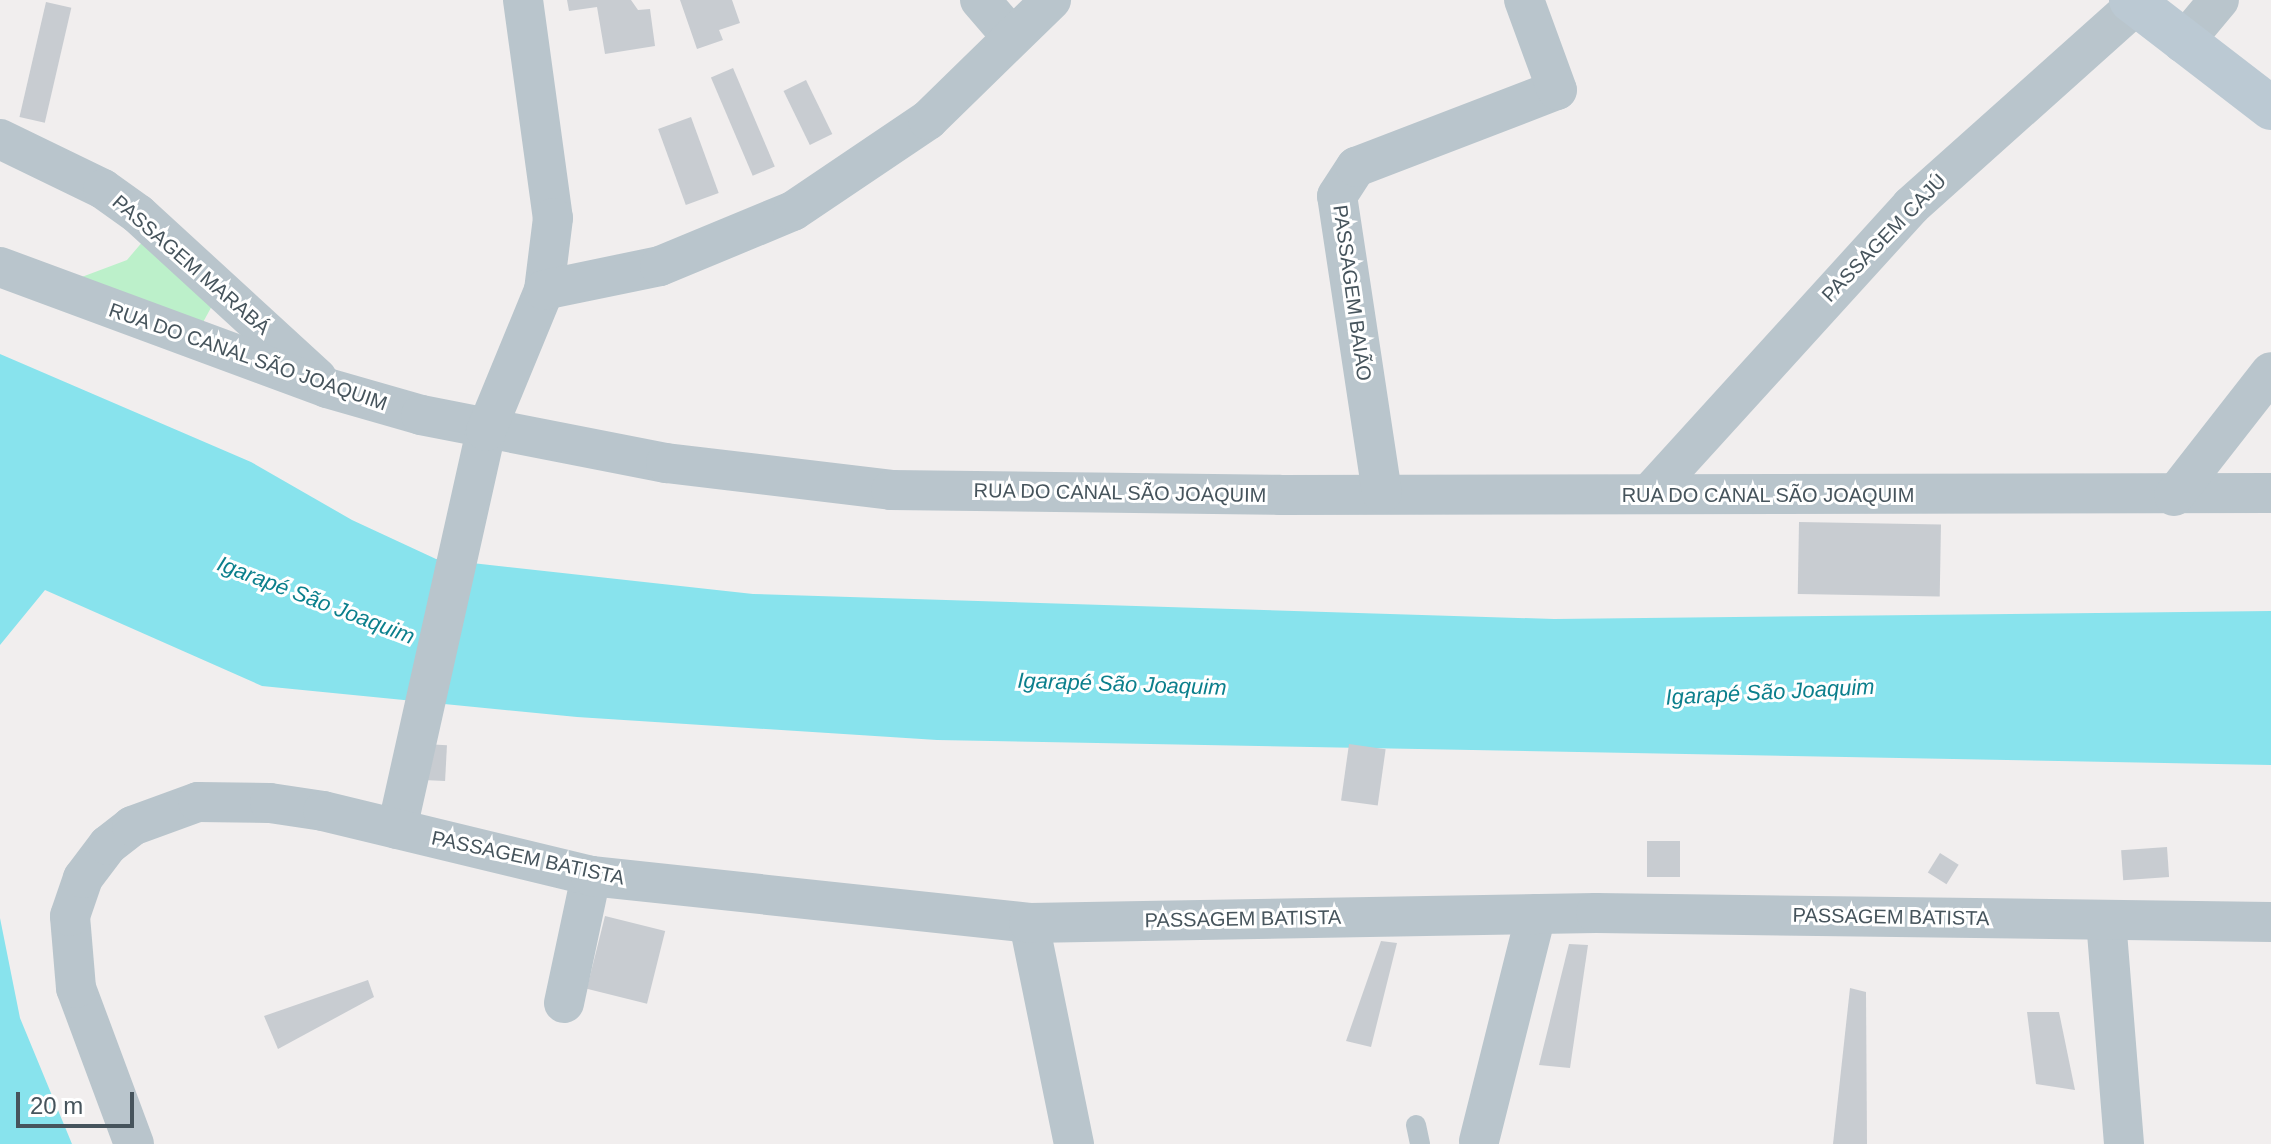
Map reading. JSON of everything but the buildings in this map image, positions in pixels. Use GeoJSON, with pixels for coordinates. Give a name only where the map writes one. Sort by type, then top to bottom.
{"type":"FeatureCollection","features":[{"type":"Feature","properties":{"kind":"street"},"geometry":{"type":"LineString","coordinates":[[397,829],[486,431],[544,290],[553,218],[523,0]]}},
{"type":"Feature","properties":{"kind":"street"},"geometry":{"type":"LineString","coordinates":[[980,0],[1012,37]]}},
{"type":"Feature","properties":{"kind":"street"},"geometry":{"type":"LineString","coordinates":[[544,290],[660,266],[793,211],[928,120],[1051,0]]}},
{"type":"Feature","properties":{"kind":"street","name":"PASSAGEM BAIÃO"},"geometry":{"type":"LineString","coordinates":[[1382,493],[1337,196],[1356,167],[1555,92],[1557,83],[1524,0]]}},
{"type":"Feature","properties":{"kind":"street"},"geometry":{"type":"LineString","coordinates":[[2183,43],[2219,0]]}},
{"type":"Feature","properties":{"kind":"street"},"geometry":{"type":"LineString","coordinates":[[2134,2],[2183,43],[2271,108]]}},
{"type":"Feature","properties":{"kind":"street","name":"PASSAGEM CAJÚ"},"geometry":{"type":"LineString","coordinates":[[1651,492],[1911,206],[2134,2]]}},
{"type":"Feature","properties":{"kind":"street","name":"PASSAGEM MARABÁ"},"geometry":{"type":"LineString","coordinates":[[0,139],[103,189],[138,214],[327,388]]}},
{"type":"Feature","properties":{"kind":"street","name":"RUA DO CANAL SÃO JOAQUIM"},"geometry":{"type":"LineString","coordinates":[[0,267],[327,388],[486,431],[666,463],[891,490],[2174,496],[2271,493]]}},
{"type":"Feature","properties":{"kind":"street"},"geometry":{"type":"LineString","coordinates":[[2174,496],[2271,372]]}},
{"type":"Feature","properties":{"kind":"street","name":"PASSAGEM BATISTA"},"geometry":{"type":"LineString","coordinates":[[134,1144],[76,988],[70,916],[83,878],[108,845],[132,826],[173,808],[227,800],[323,811],[591,876],[1029,923],[1536,914],[2271,922]]}},
{"type":"Feature","properties":{"kind":"street"},"geometry":{"type":"LineString","coordinates":[[564,1003],[591,876]]}},
{"type":"Feature","properties":{"kind":"street"},"geometry":{"type":"LineString","coordinates":[[1479,1141],[1536,914]]}},
{"type":"Feature","properties":{"kind":"street"},"geometry":{"type":"LineString","coordinates":[[2106,920],[2124,1144]]}},
{"type":"Feature","properties":{"kind":"street"},"geometry":{"type":"LineString","coordinates":[[1029,923],[1074,1144]]}},
{"type":"Feature","properties":{"kind":"green space"},"geometry":{"type":"Polygon","coordinates":[[[144,240],[213,304],[201,326],[79,278],[127,260],[144,240]]]}},
{"type":"Feature","properties":{"kind":"water","name":"Igarapé São Joaquim"},"geometry":{"type":"Polygon","coordinates":[[[0,354],[251,462],[352,520],[436,559],[753,594],[1554,619],[2271,611],[2271,765],[937,740],[577,717],[262,686],[45,590],[0,645],[0,354]]]}},
{"type":"Feature","properties":{"kind":"water"},"geometry":{"type":"Polygon","coordinates":[[[0,918],[20,1018],[72,1144],[0,1144],[0,918]]]}}]}
